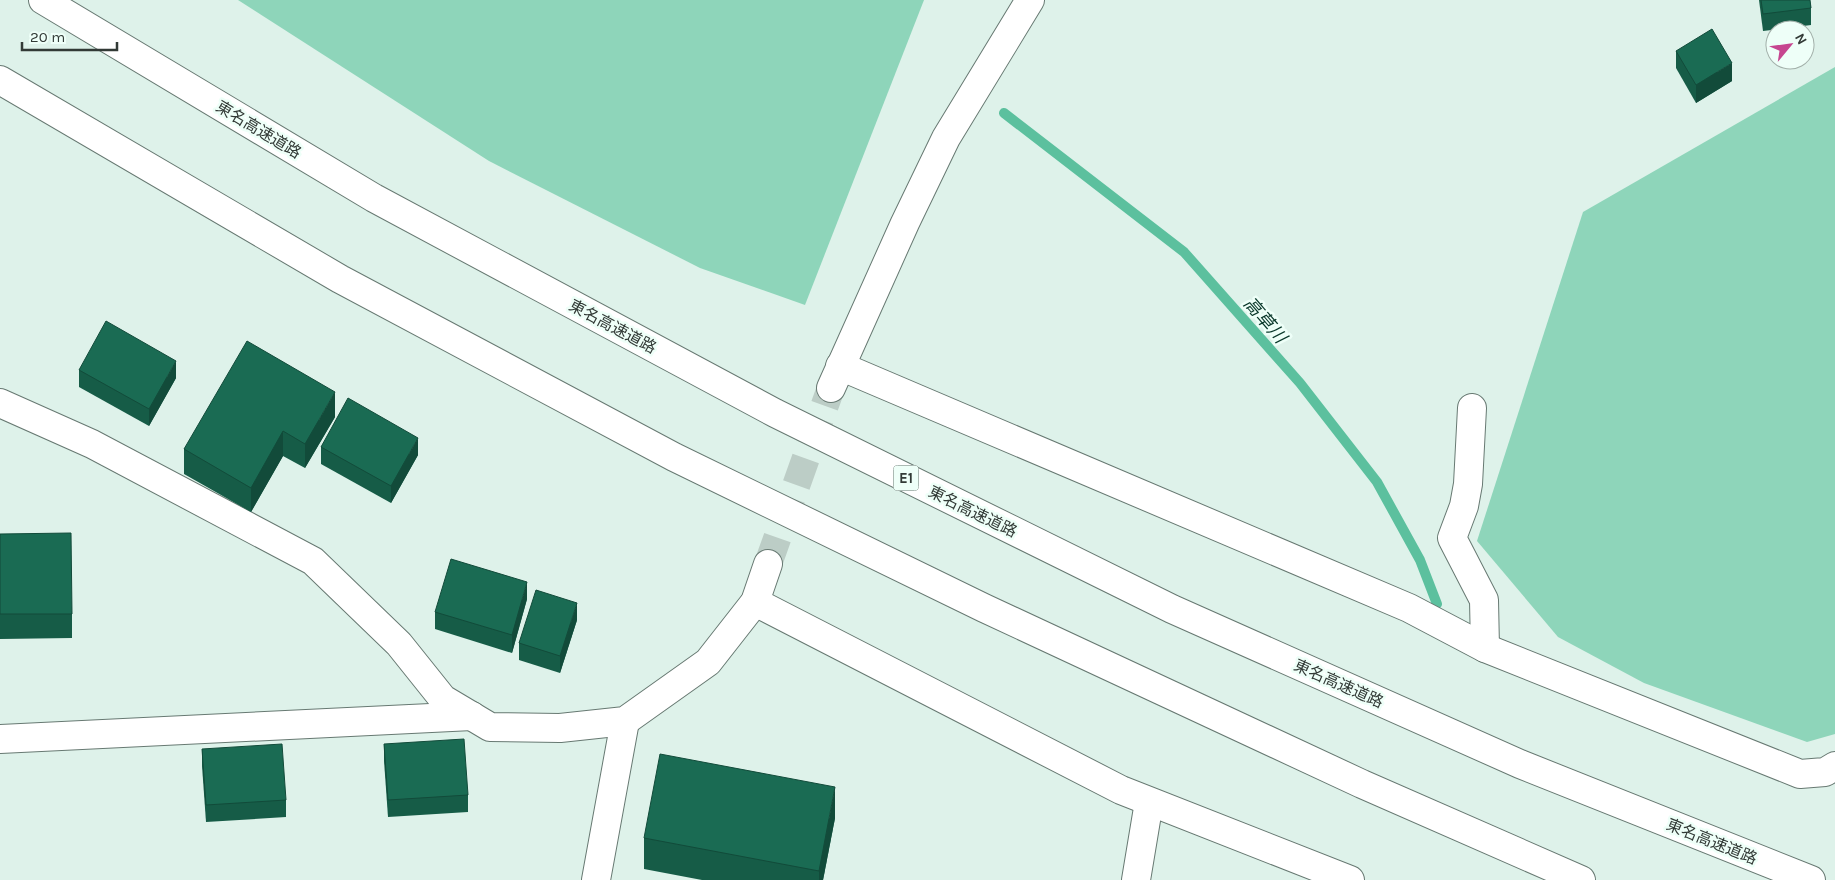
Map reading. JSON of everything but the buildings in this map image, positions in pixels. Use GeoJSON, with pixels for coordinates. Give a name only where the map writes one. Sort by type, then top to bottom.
{"type":"FeatureCollection","features":[{"type":"Feature","properties":{"kind":"main road","name":"東名高速道路"},"geometry":{"type":"LineString","coordinates":[[43,0],[374,198],[775,413],[1172,609],[1520,764],[1810,879]]}},
{"type":"Feature","properties":{"kind":"main road"},"geometry":{"type":"LineString","coordinates":[[1030,0],[946,138],[835,377],[1409,608],[1485,648],[1800,774],[1825,772],[1835,766]]}},
{"type":"Feature","properties":{"kind":"main road"},"geometry":{"type":"LineString","coordinates":[[0,80],[340,279],[674,457],[993,612],[1362,784],[1580,880]]}},
{"type":"Feature","properties":{"kind":"main road"},"geometry":{"type":"LineString","coordinates":[[0,403],[92,444],[313,561],[399,644],[443,700],[490,727],[560,728],[625,721],[708,662],[755,602],[768,564]]}},
{"type":"Feature","properties":{"kind":"main road"},"geometry":{"type":"LineString","coordinates":[[1472,408],[1468,484],[1464,506],[1452,538],[1484,600],[1485,648]]}},
{"type":"Feature","properties":{"kind":"main road"},"geometry":{"type":"LineString","coordinates":[[755,602],[1112,785],[1149,802],[1350,880]]}},
{"type":"Feature","properties":{"kind":"main road"},"geometry":{"type":"LineString","coordinates":[[0,739],[472,716]]}},
{"type":"Feature","properties":{"kind":"main road"},"geometry":{"type":"LineString","coordinates":[[596,880],[625,721]]}},
{"type":"Feature","properties":{"kind":"main road"},"geometry":{"type":"LineString","coordinates":[[1136,880],[1149,802]]}},
{"type":"Feature","properties":{"kind":"green space"},"geometry":{"type":"Polygon","coordinates":[[[238,0],[924,0],[805,305],[700,268],[489,161],[238,0]]]}},
{"type":"Feature","properties":{"kind":"green space"},"geometry":{"type":"Polygon","coordinates":[[[1835,67],[1835,734],[1807,742],[1644,683],[1558,637],[1477,541],[1583,212],[1835,67]]]}},
{"type":"Feature","properties":{"kind":"waterway","name":"高草川"},"geometry":{"type":"LineString","coordinates":[[1004,113],[1184,252],[1300,383],[1377,482],[1420,560],[1437,604]]}},
{"type":"Feature","properties":{"kind":"tunnel"},"geometry":{"type":"LineString","coordinates":[[768,564],[831,388]]}}]}
